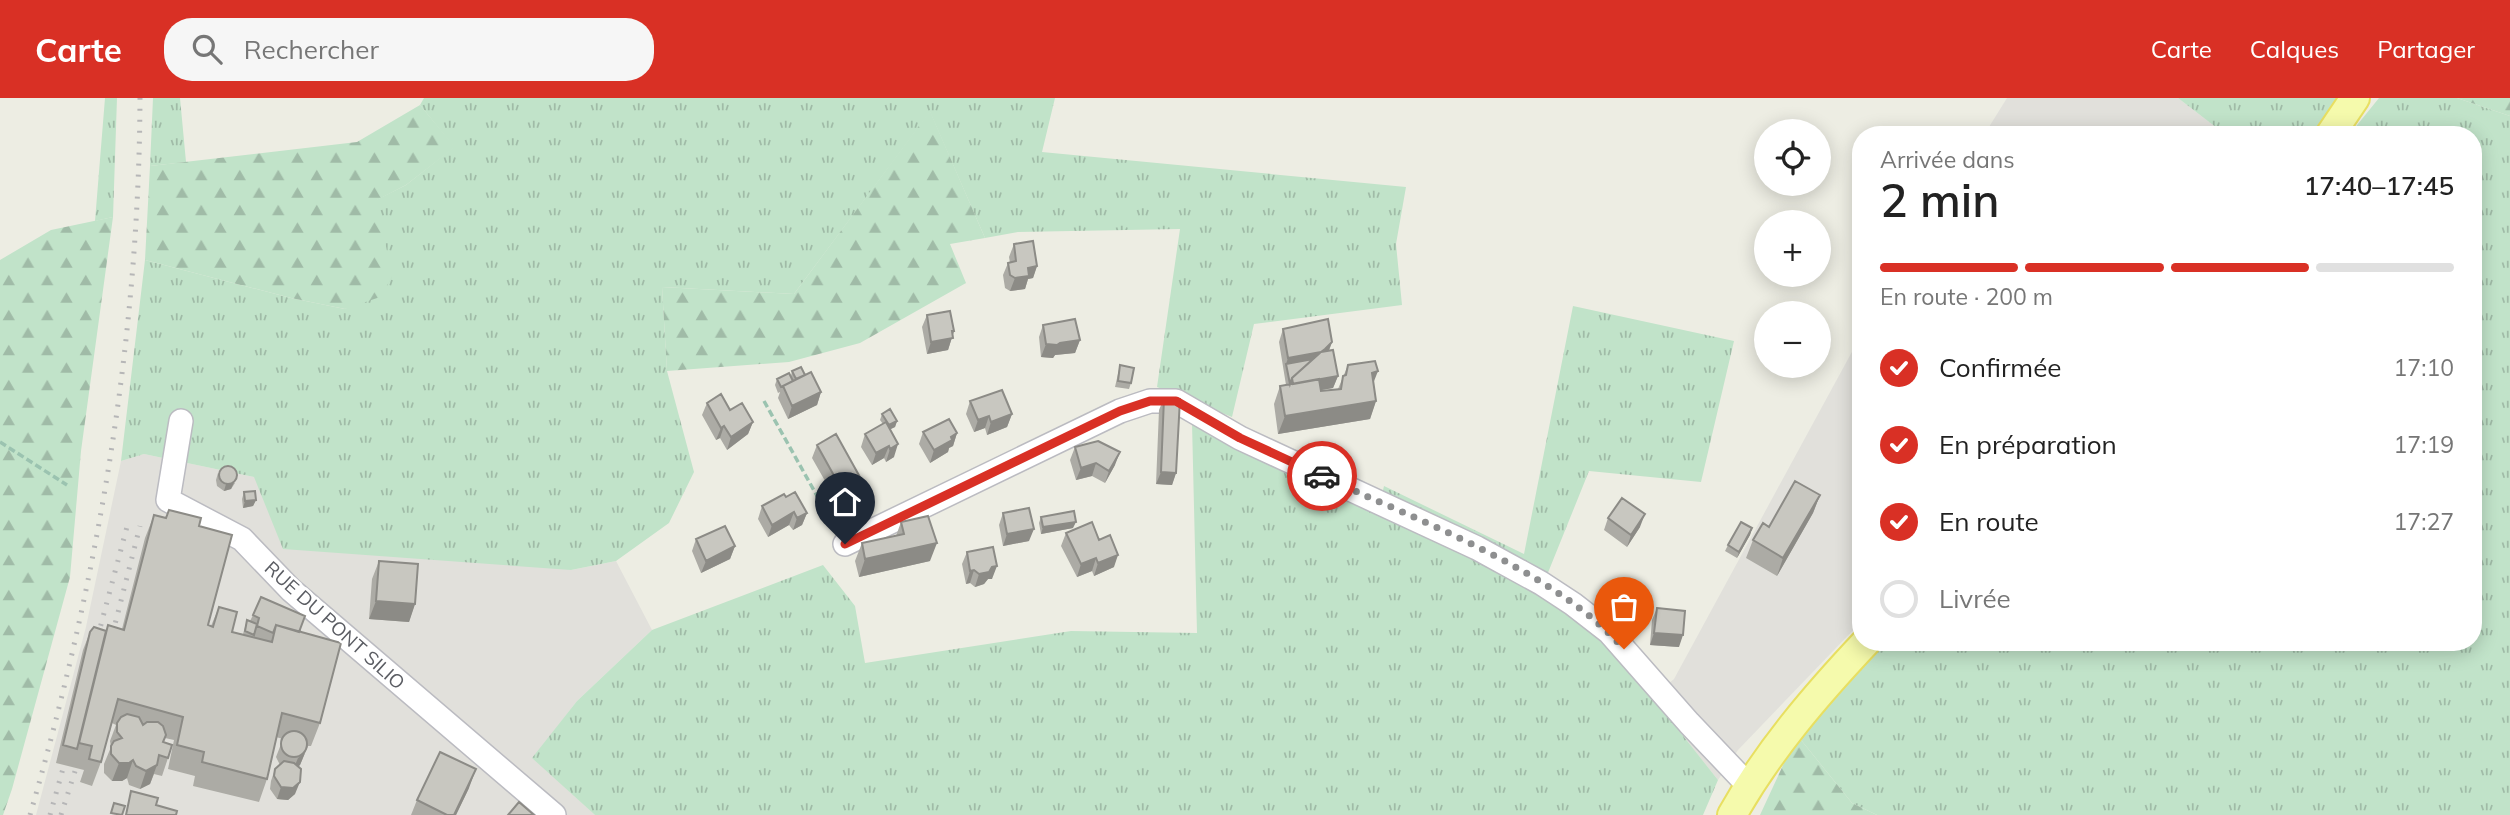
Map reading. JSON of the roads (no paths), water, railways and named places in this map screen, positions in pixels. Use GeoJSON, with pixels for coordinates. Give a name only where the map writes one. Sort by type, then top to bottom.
{"type":"FeatureCollection","features":[{"type":"Feature","properties":{"kind":"main road"},"geometry":{"type":"LineString","coordinates":[[2336,126],[2355,98]]}},
{"type":"Feature","properties":{"kind":"main road"},"geometry":{"type":"LineString","coordinates":[[1732,815],[1749,786],[1798,719],[1858,651]]}},
{"type":"Feature","properties":{"kind":"street"},"geometry":{"type":"LineString","coordinates":[[845,544],[1120,411],[1150,401],[1176,401],[1240,438],[1477,548],[1573,604],[1609,632],[1749,786]]}},
{"type":"Feature","properties":{"kind":"street","name":"RUE DU PONT SILIO"},"geometry":{"type":"LineString","coordinates":[[181,421],[168,500],[242,539],[291,590],[554,815]]}},
{"type":"Feature","properties":{"kind":"railway"},"geometry":{"type":"LineString","coordinates":[[30,815],[75,639],[110,460],[132,280],[140,98]]}},
{"type":"Feature","properties":{"kind":"railway"},"geometry":{"type":"LineString","coordinates":[[95,647],[128,523]]}},
{"type":"Feature","properties":{"kind":"railway"},"geometry":{"type":"LineString","coordinates":[[110,644],[140,526]]}},
{"type":"Feature","properties":{"kind":"railway"},"geometry":{"type":"LineString","coordinates":[[50,815],[64,765]]}},
{"type":"Feature","properties":{"kind":"railway"},"geometry":{"type":"LineString","coordinates":[[61,815],[76,768]]}}]}
